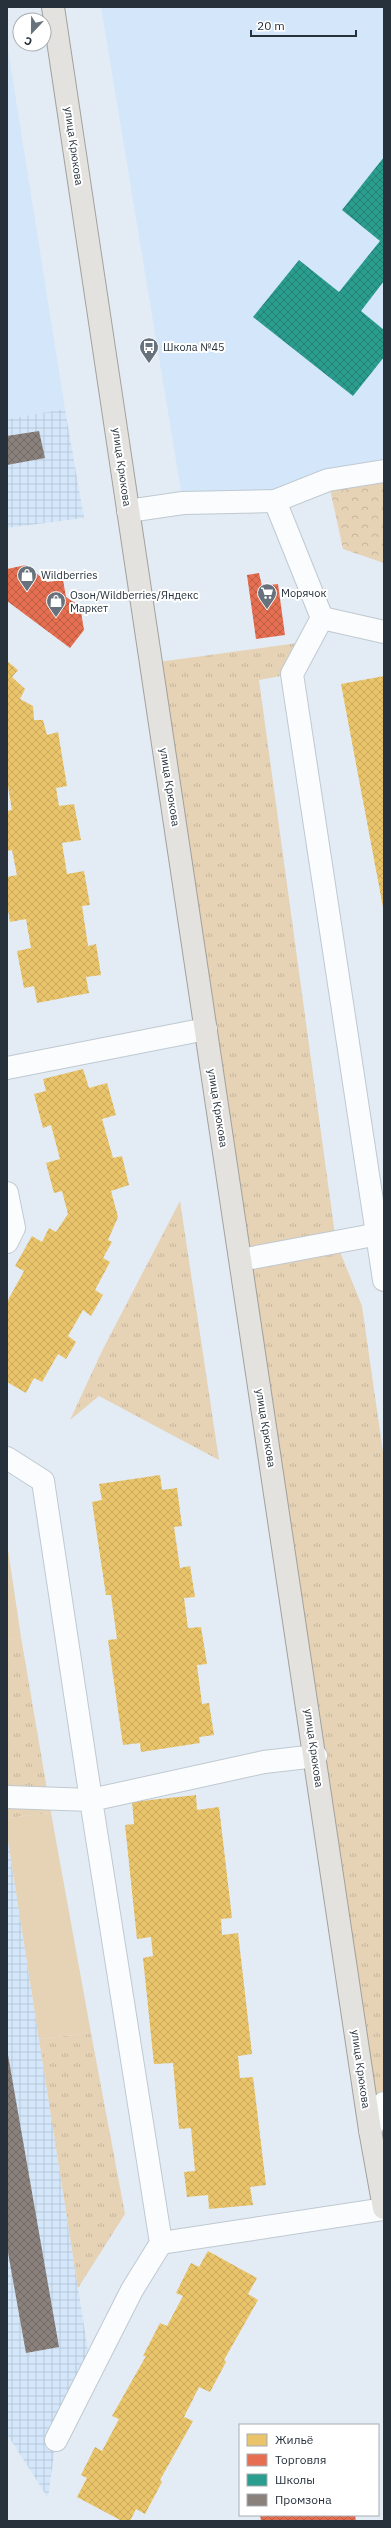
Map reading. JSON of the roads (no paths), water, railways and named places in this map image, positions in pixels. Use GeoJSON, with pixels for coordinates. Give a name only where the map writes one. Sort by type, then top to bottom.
{"type":"FeatureCollection","features":[{"type":"Feature","properties":{"kind":"main road","name":"улица Крюкова"},"geometry":{"type":"LineString","coordinates":[[53,7],[316,1756],[370,2130],[384,2209]]}},
{"type":"Feature","properties":{"kind":"street"},"geometry":{"type":"LineString","coordinates":[[128,511],[183,503],[275,501],[328,480],[384,471]]}},
{"type":"Feature","properties":{"kind":"street"},"geometry":{"type":"LineString","coordinates":[[275,501],[322,618]]}},
{"type":"Feature","properties":{"kind":"street"},"geometry":{"type":"LineString","coordinates":[[322,618],[384,632]]}},
{"type":"Feature","properties":{"kind":"street"},"geometry":{"type":"LineString","coordinates":[[322,618],[292,674],[381,1234],[384,1280]]}},
{"type":"Feature","properties":{"kind":"street"},"geometry":{"type":"LineString","coordinates":[[7,1068],[206,1029]]}},
{"type":"Feature","properties":{"kind":"street"},"geometry":{"type":"LineString","coordinates":[[7,1193],[14,1228],[7,1242]]}},
{"type":"Feature","properties":{"kind":"street"},"geometry":{"type":"LineString","coordinates":[[241,1260],[381,1234]]}},
{"type":"Feature","properties":{"kind":"street"},"geometry":{"type":"LineString","coordinates":[[7,1458],[42,1481],[161,2243],[132,2290],[56,2440]]}},
{"type":"Feature","properties":{"kind":"street"},"geometry":{"type":"LineString","coordinates":[[7,1797],[91,1800],[264,1762],[316,1756]]}},
{"type":"Feature","properties":{"kind":"street"},"geometry":{"type":"LineString","coordinates":[[370,2130],[384,2103]]}},
{"type":"Feature","properties":{"kind":"street"},"geometry":{"type":"LineString","coordinates":[[161,2243],[384,2209]]}},
{"type":"Feature","properties":{"kind":"place","name":"Школа №45"},"geometry":{"type":"Point","coordinates":[149,364]}},
{"type":"Feature","properties":{"kind":"place","name":"Wildberries"},"geometry":{"type":"Point","coordinates":[27,592]}},
{"type":"Feature","properties":{"kind":"place","name":"Морячок"},"geometry":{"type":"Point","coordinates":[267,610]}},
{"type":"Feature","properties":{"kind":"place","name":"Озон/Wildberries/Яндекс Маркет"},"geometry":{"type":"Point","coordinates":[56,618]}}]}
